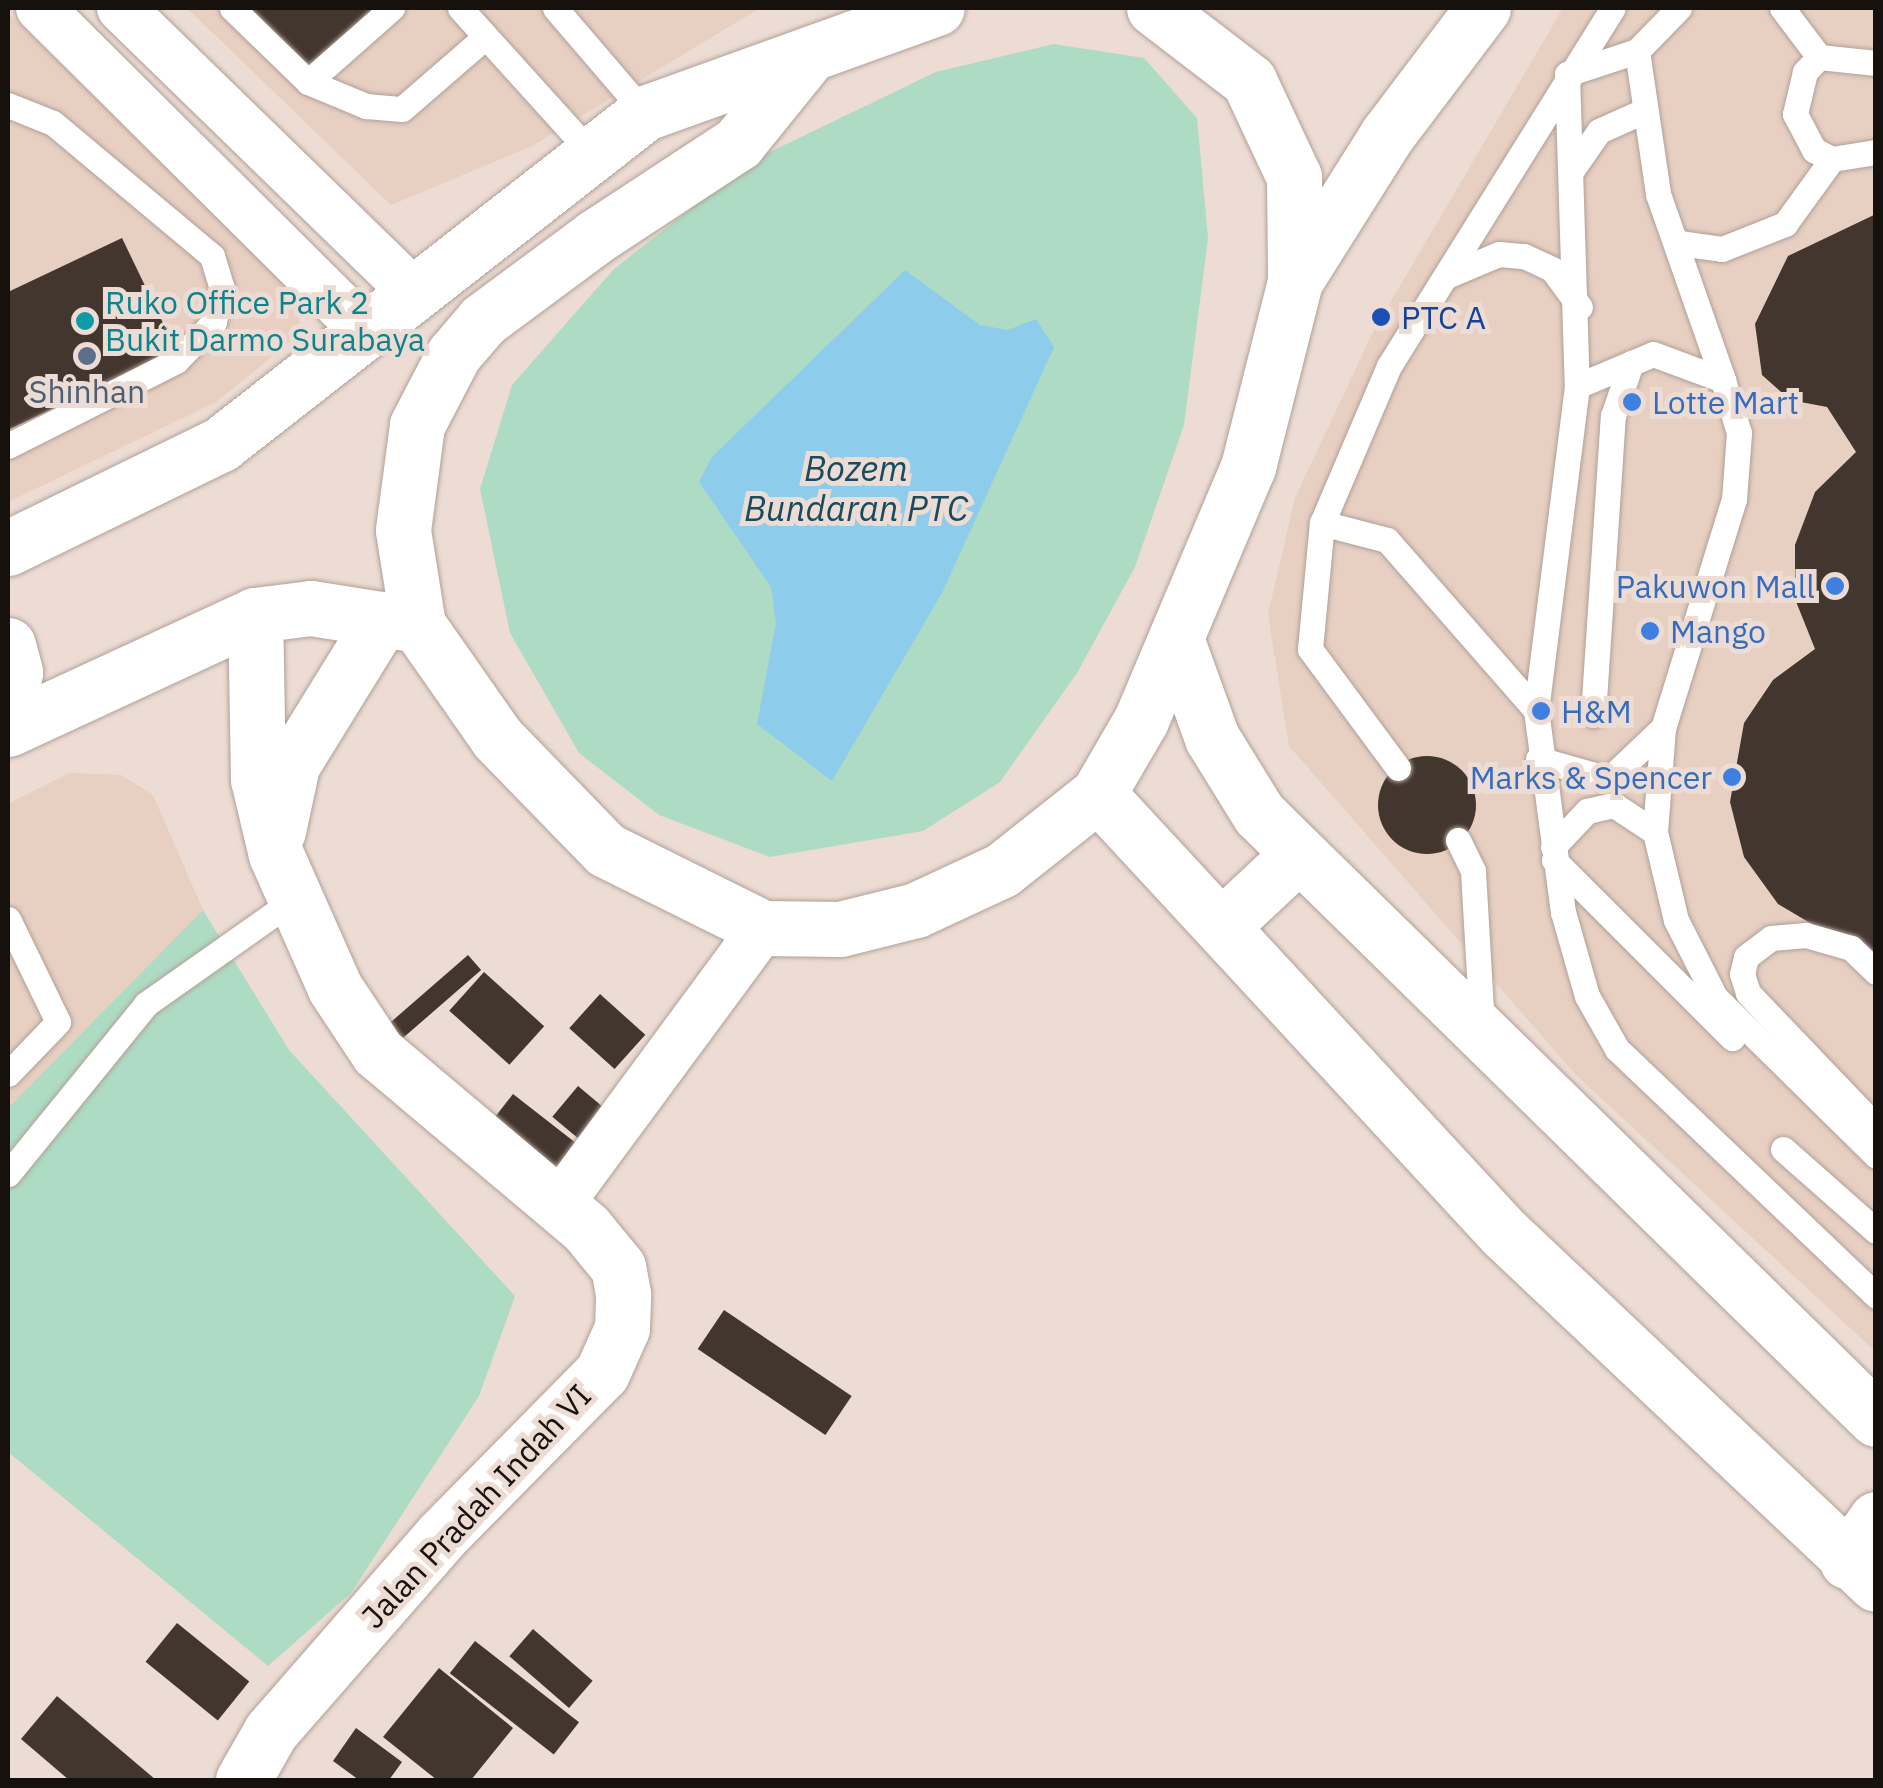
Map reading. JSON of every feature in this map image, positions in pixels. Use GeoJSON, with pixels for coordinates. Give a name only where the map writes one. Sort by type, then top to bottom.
{"type":"FeatureCollection","features":[{"type":"Feature","properties":{"kind":"main road"},"geometry":{"type":"LineString","coordinates":[[8,548],[221,444],[588,151],[646,113],[812,50],[864,20],[936,8]]}},
{"type":"Feature","properties":{"kind":"main road"},"geometry":{"type":"LineString","coordinates":[[8,729],[255,616],[311,608],[400,622],[497,738],[606,850],[763,928],[840,929],[916,910],[1002,870],[1098,794],[1178,644],[1248,466],[1295,282],[1294,177],[1248,80],[1154,8]]}},
{"type":"Feature","properties":{"kind":"main road"},"geometry":{"type":"LineString","coordinates":[[1295,282],[1386,135],[1482,8]]}},
{"type":"Feature","properties":{"kind":"main road"},"geometry":{"type":"LineString","coordinates":[[274,848],[292,765],[400,622],[403,530],[417,425],[454,354],[483,320],[595,237],[738,143],[812,50]]}},
{"type":"Feature","properties":{"kind":"main road","name":"Jalan Pradah Indah VI"},"geometry":{"type":"LineString","coordinates":[[243,1780],[271,1731],[441,1536],[602,1374],[622,1328],[618,1267],[560,1203],[378,1053],[296,899],[274,848],[258,779],[255,616]]}},
{"type":"Feature","properties":{"kind":"main road"},"geometry":{"type":"LineString","coordinates":[[1178,644],[1212,738],[1259,814],[1482,1038],[1876,1419]]}},
{"type":"Feature","properties":{"kind":"main road"},"geometry":{"type":"LineString","coordinates":[[8,645],[15,672],[8,711]]}},
{"type":"Feature","properties":{"kind":"main road"},"geometry":{"type":"LineString","coordinates":[[1098,794],[1504,1233],[1866,1555]]}},
{"type":"Feature","properties":{"kind":"main road"},"geometry":{"type":"LineString","coordinates":[[1223,925],[1299,854]]}},
{"type":"Feature","properties":{"kind":"street"},"geometry":{"type":"LineString","coordinates":[[40,8],[365,331]]}},
{"type":"Feature","properties":{"kind":"street"},"geometry":{"type":"LineString","coordinates":[[120,8],[413,292]]}},
{"type":"Feature","properties":{"kind":"street"},"geometry":{"type":"LineString","coordinates":[[560,1203],[763,928]]}},
{"type":"Feature","properties":{"kind":"lane"},"geometry":{"type":"LineString","coordinates":[[232,8],[308,82],[402,109],[485,37]]}},
{"type":"Feature","properties":{"kind":"lane"},"geometry":{"type":"LineString","coordinates":[[308,82],[392,8]]}},
{"type":"Feature","properties":{"kind":"lane"},"geometry":{"type":"LineString","coordinates":[[460,8],[588,151]]}},
{"type":"Feature","properties":{"kind":"lane"},"geometry":{"type":"LineString","coordinates":[[555,8],[646,113]]}},
{"type":"Feature","properties":{"kind":"lane"},"geometry":{"type":"LineString","coordinates":[[1398,768],[1310,648],[1322,523],[1346,449],[1566,74],[1613,8]]}},
{"type":"Feature","properties":{"kind":"lane"},"geometry":{"type":"LineString","coordinates":[[1566,74],[1637,51],[1679,8]]}},
{"type":"Feature","properties":{"kind":"lane"},"geometry":{"type":"LineString","coordinates":[[1782,8],[1820,58],[1876,63]]}},
{"type":"Feature","properties":{"kind":"lane"},"geometry":{"type":"LineString","coordinates":[[1637,51],[1641,112],[1739,432],[1734,499],[1663,728],[1655,832],[1676,920],[1715,997],[1876,1156]]}},
{"type":"Feature","properties":{"kind":"lane"},"geometry":{"type":"LineString","coordinates":[[1820,58],[1805,72],[1795,114],[1814,150],[1832,159],[1876,152]]}},
{"type":"Feature","properties":{"kind":"lane"},"geometry":{"type":"LineString","coordinates":[[1566,74],[1580,307],[1577,386],[1536,710],[1538,759],[1554,854],[1586,996],[1616,1048],[1876,1296]]}},
{"type":"Feature","properties":{"kind":"lane"},"geometry":{"type":"LineString","coordinates":[[8,105],[53,123],[198,244],[222,290],[214,322],[176,361],[8,446]]}},
{"type":"Feature","properties":{"kind":"lane"},"geometry":{"type":"LineString","coordinates":[[1572,170],[1600,131],[1641,112]]}},
{"type":"Feature","properties":{"kind":"lane"},"geometry":{"type":"LineString","coordinates":[[1679,242],[1722,249],[1785,224],[1832,159]]}},
{"type":"Feature","properties":{"kind":"lane"},"geometry":{"type":"LineString","coordinates":[[1449,275],[1499,254],[1524,256],[1552,269],[1580,307]]}},
{"type":"Feature","properties":{"kind":"lane"},"geometry":{"type":"LineString","coordinates":[[1577,386],[1653,354],[1681,358],[1723,380]]}},
{"type":"Feature","properties":{"kind":"lane"},"geometry":{"type":"LineString","coordinates":[[1593,715],[1612,416],[1631,363]]}},
{"type":"Feature","properties":{"kind":"lane"},"geometry":{"type":"LineString","coordinates":[[1322,523],[1387,540],[1536,710]]}},
{"type":"Feature","properties":{"kind":"lane"},"geometry":{"type":"LineString","coordinates":[[1538,759],[1609,780],[1663,728]]}},
{"type":"Feature","properties":{"kind":"lane"},"geometry":{"type":"LineString","coordinates":[[1554,854],[1587,811],[1614,805],[1655,832]]}},
{"type":"Feature","properties":{"kind":"lane"},"geometry":{"type":"LineString","coordinates":[[1458,840],[1476,903],[1482,1038]]}},
{"type":"Feature","properties":{"kind":"lane"},"geometry":{"type":"LineString","coordinates":[[1554,854],[1876,1177]]}},
{"type":"Feature","properties":{"kind":"lane"},"geometry":{"type":"LineString","coordinates":[[8,1174],[146,1004],[296,899]]}},
{"type":"Feature","properties":{"kind":"lane"},"geometry":{"type":"LineString","coordinates":[[8,918],[58,1022],[8,1074]]}},
{"type":"Feature","properties":{"kind":"lane"},"geometry":{"type":"LineString","coordinates":[[1876,972],[1852,948],[1806,935],[1771,938],[1746,957],[1742,974],[1748,994],[1876,1128]]}},
{"type":"Feature","properties":{"kind":"lane"},"geometry":{"type":"LineString","coordinates":[[1782,1150],[1876,1231]]}},
{"type":"Feature","properties":{"kind":"shaded area"},"geometry":{"type":"Polygon","coordinates":[[[187,8],[760,8],[532,146],[391,205],[187,8]]]}},
{"type":"Feature","properties":{"kind":"shaded area"},"geometry":{"type":"Polygon","coordinates":[[[1563,8],[1875,8],[1875,1351],[1577,1076],[1289,746],[1268,614],[1295,498],[1373,332],[1563,8]]]}},
{"type":"Feature","properties":{"kind":"shaded area"},"geometry":{"type":"Polygon","coordinates":[[[8,13],[295,288],[301,333],[216,402],[8,502],[8,13]]]}},
{"type":"Feature","properties":{"kind":"shaded area"},"geometry":{"type":"Polygon","coordinates":[[[70,773],[121,775],[153,795],[203,910],[8,1108],[8,804],[70,773]]]}},
{"type":"Feature","properties":{"kind":"green space"},"geometry":{"type":"Polygon","coordinates":[[[1054,44],[1144,58],[1197,118],[1208,238],[1184,425],[1135,567],[1077,673],[1000,782],[923,831],[770,857],[659,815],[579,753],[510,633],[480,489],[512,385],[614,269],[751,161],[936,72],[1054,44]]]}},
{"type":"Feature","properties":{"kind":"green space"},"geometry":{"type":"Polygon","coordinates":[[[203,910],[289,1050],[515,1296],[479,1396],[351,1593],[268,1666],[8,1452],[8,1108],[203,910]]]}},
{"type":"Feature","properties":{"kind":"water","name":"Bozem Bundaran PTC"},"geometry":{"type":"Polygon","coordinates":[[[905,270],[980,325],[1008,330],[1036,319],[1054,347],[942,593],[832,781],[757,724],[776,623],[771,587],[699,482],[712,457],[905,270]]]}},
{"type":"Feature","properties":{"kind":"building"},"geometry":{"type":"Polygon","coordinates":[[[238,8],[379,8],[309,78],[238,8]]]}},
{"type":"Feature","properties":{"kind":"building","name":"Pakuwon Mall"},"geometry":{"type":"Polygon","coordinates":[[[1876,214],[1876,962],[1778,904],[1744,857],[1730,802],[1744,723],[1773,680],[1815,649],[1795,599],[1795,545],[1815,492],[1856,452],[1827,407],[1790,400],[1762,375],[1755,324],[1788,256],[1876,214]]]}},
{"type":"Feature","properties":{"kind":"building","name":"Ruko Office Park 2 Bukit Darmo Surabaya"},"geometry":{"type":"Polygon","coordinates":[[[122,238],[176,350],[8,430],[8,292],[122,238]]]}},
{"type":"Feature","properties":{"kind":"building"},"geometry":{"type":"Polygon","coordinates":[[[1427,756],[1446,760],[1462,770],[1472,786],[1476,805],[1472,824],[1462,840],[1446,850],[1427,854],[1408,850],[1392,840],[1382,824],[1378,805],[1382,786],[1392,770],[1408,760],[1427,756]]]}},
{"type":"Feature","properties":{"kind":"building"},"geometry":{"type":"Polygon","coordinates":[[[468,955],[481,970],[399,1042],[386,1027],[468,955]]]}},
{"type":"Feature","properties":{"kind":"building"},"geometry":{"type":"Polygon","coordinates":[[[484,972],[544,1026],[509,1065],[449,1011],[484,972]]]}},
{"type":"Feature","properties":{"kind":"building"},"geometry":{"type":"Polygon","coordinates":[[[600,994],[645,1035],[615,1069],[569,1028],[600,994]]]}},
{"type":"Feature","properties":{"kind":"building"},"geometry":{"type":"Polygon","coordinates":[[[578,1086],[619,1121],[594,1151],[552,1117],[578,1086]]]}},
{"type":"Feature","properties":{"kind":"building"},"geometry":{"type":"Polygon","coordinates":[[[513,1094],[587,1152],[568,1176],[494,1118],[513,1094]]]}},
{"type":"Feature","properties":{"kind":"building"},"geometry":{"type":"Polygon","coordinates":[[[724,1310],[852,1396],[825,1435],[698,1349],[724,1310]]]}},
{"type":"Feature","properties":{"kind":"building"},"geometry":{"type":"Polygon","coordinates":[[[177,1623],[249,1682],[218,1720],[146,1662],[177,1623]]]}},
{"type":"Feature","properties":{"kind":"building"},"geometry":{"type":"Polygon","coordinates":[[[533,1629],[593,1681],[569,1708],[509,1656],[533,1629]]]}},
{"type":"Feature","properties":{"kind":"building"},"geometry":{"type":"Polygon","coordinates":[[[475,1641],[579,1722],[554,1755],[450,1673],[475,1641]]]}},
{"type":"Feature","properties":{"kind":"building"},"geometry":{"type":"Polygon","coordinates":[[[439,1668],[513,1728],[471,1780],[437,1780],[383,1737],[439,1668]]]}},
{"type":"Feature","properties":{"kind":"building"},"geometry":{"type":"Polygon","coordinates":[[[57,1696],[156,1780],[69,1780],[21,1739],[57,1696]]]}},
{"type":"Feature","properties":{"kind":"building"},"geometry":{"type":"Polygon","coordinates":[[[356,1728],[402,1762],[389,1780],[359,1780],[333,1761],[356,1728]]]}},
{"type":"Feature","properties":{"kind":"place","name":"PTC A"},"geometry":{"type":"Point","coordinates":[1381,317]}},
{"type":"Feature","properties":{"kind":"place","name":"Ruko Office Park 2 Bukit Darmo Surabaya"},"geometry":{"type":"Point","coordinates":[85,321]}},
{"type":"Feature","properties":{"kind":"place","name":"Shinhan"},"geometry":{"type":"Point","coordinates":[87,356]}},
{"type":"Feature","properties":{"kind":"place","name":"Lotte Mart"},"geometry":{"type":"Point","coordinates":[1632,402]}},
{"type":"Feature","properties":{"kind":"place","name":"Pakuwon Mall"},"geometry":{"type":"Point","coordinates":[1835,586]}},
{"type":"Feature","properties":{"kind":"place","name":"Mango"},"geometry":{"type":"Point","coordinates":[1650,631]}},
{"type":"Feature","properties":{"kind":"place","name":"H&M"},"geometry":{"type":"Point","coordinates":[1541,711]}},
{"type":"Feature","properties":{"kind":"place","name":"Marks & Spencer"},"geometry":{"type":"Point","coordinates":[1732,777]}}]}
